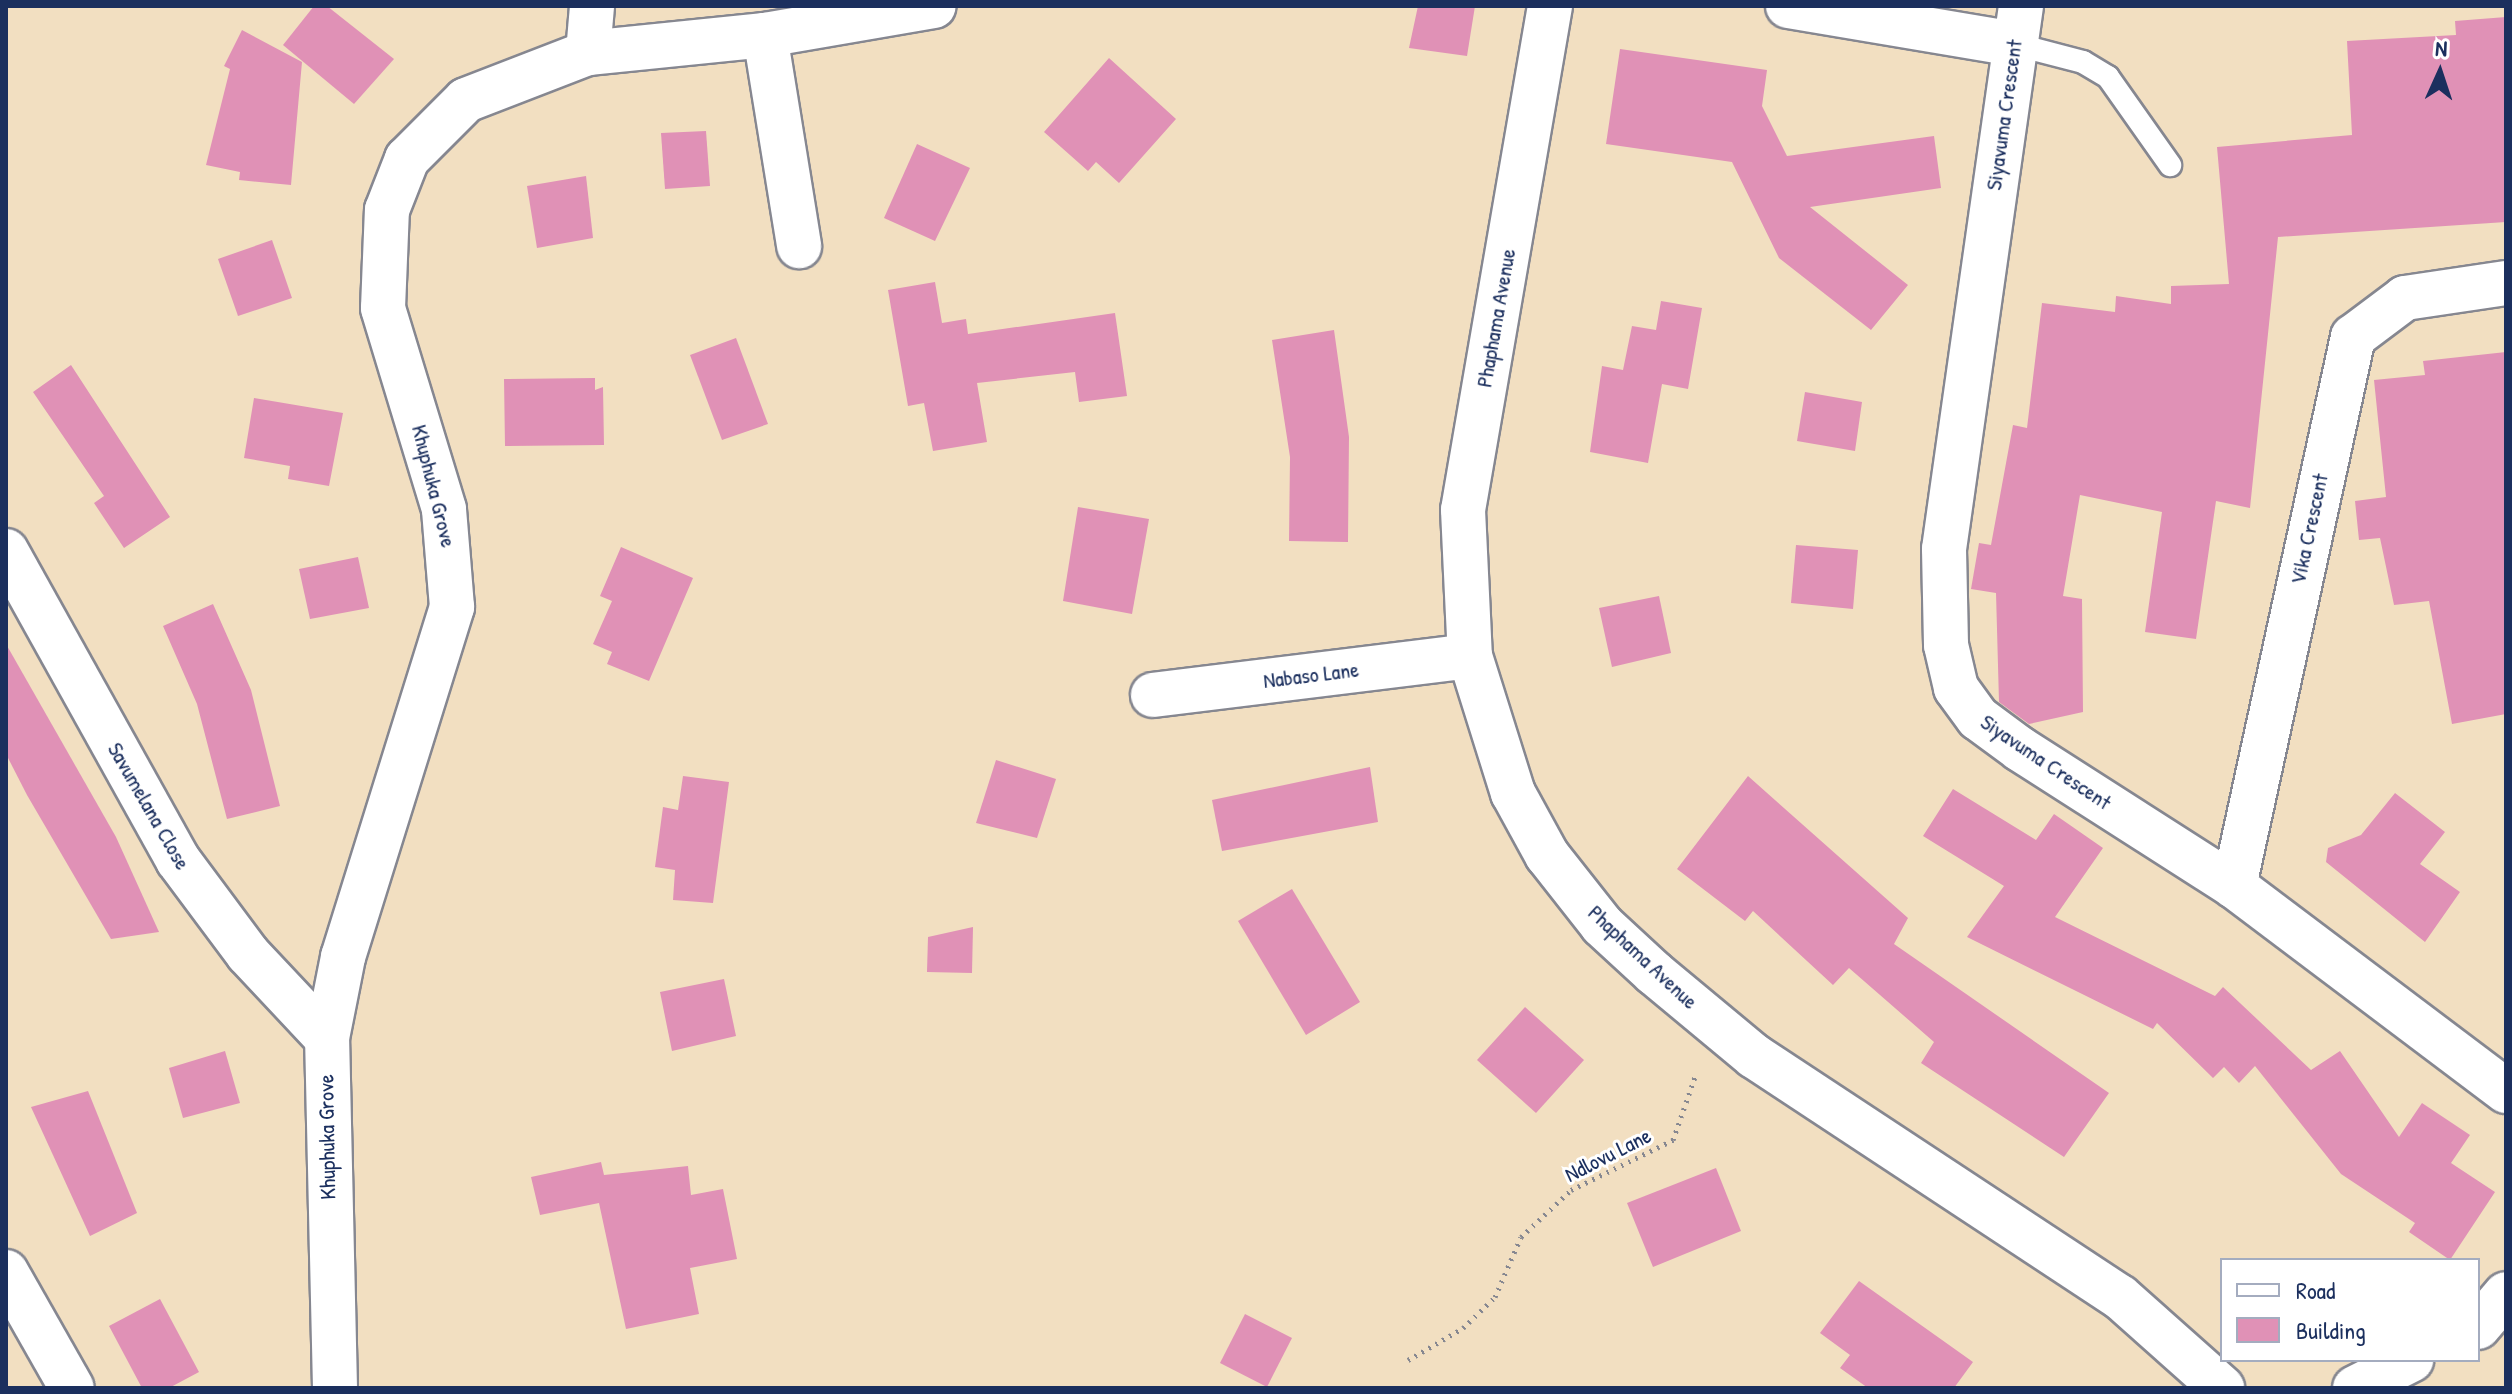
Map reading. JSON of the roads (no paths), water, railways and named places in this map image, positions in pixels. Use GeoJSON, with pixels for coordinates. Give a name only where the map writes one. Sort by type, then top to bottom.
{"type":"FeatureCollection","features":[{"type":"Feature","properties":{"kind":"street"},"geometry":{"type":"LineString","coordinates":[[588,53],[592,6]]}},
{"type":"Feature","properties":{"kind":"street","name":"Khuphuka Grove"},"geometry":{"type":"LineString","coordinates":[[335,1388],[327,1038],[347,943],[452,607],[444,509],[383,308],[387,210],[407,159],[466,100],[588,53],[765,35],[934,6]]}},
{"type":"Feature","properties":{"kind":"street","name":"Phaphama Avenue"},"geometry":{"type":"LineString","coordinates":[[1550,6],[1463,510],[1470,656],[1491,738],[1547,855],[1602,925],[1754,1056],[2120,1297],[2222,1388]]}},
{"type":"Feature","properties":{"kind":"street"},"geometry":{"type":"LineString","coordinates":[[1788,6],[2017,25]]}},
{"type":"Feature","properties":{"kind":"street","name":"Siyavuma Crescent"},"geometry":{"type":"LineString","coordinates":[[2017,25],[1944,549],[1946,645],[1956,688],[1978,718],[2020,749],[2234,886],[2506,1091]]}},
{"type":"Feature","properties":{"kind":"street"},"geometry":{"type":"LineString","coordinates":[[765,35],[799,246]]}},
{"type":"Feature","properties":{"kind":"street","name":"Vika Crescent"},"geometry":{"type":"LineString","coordinates":[[2234,886],[2353,337],[2405,298],[2506,283]]}},
{"type":"Feature","properties":{"kind":"street","name":"Savumelana Close"},"geometry":{"type":"LineString","coordinates":[[6,551],[178,860],[248,954],[327,1038]]}},
{"type":"Feature","properties":{"kind":"street","name":"Nabaso Lane"},"geometry":{"type":"LineString","coordinates":[[1153,695],[1470,656]]}},
{"type":"Feature","properties":{"kind":"street"},"geometry":{"type":"LineString","coordinates":[[6,1272],[72,1388]]}},
{"type":"Feature","properties":{"kind":"street"},"geometry":{"type":"LineString","coordinates":[[2480,1325],[2506,1294]]}},
{"type":"Feature","properties":{"kind":"street"},"geometry":{"type":"LineString","coordinates":[[2355,1388],[2407,1362]]}},
{"type":"Feature","properties":{"kind":"lane"},"geometry":{"type":"LineString","coordinates":[[2017,25],[2108,77],[2170,165]]}}]}
